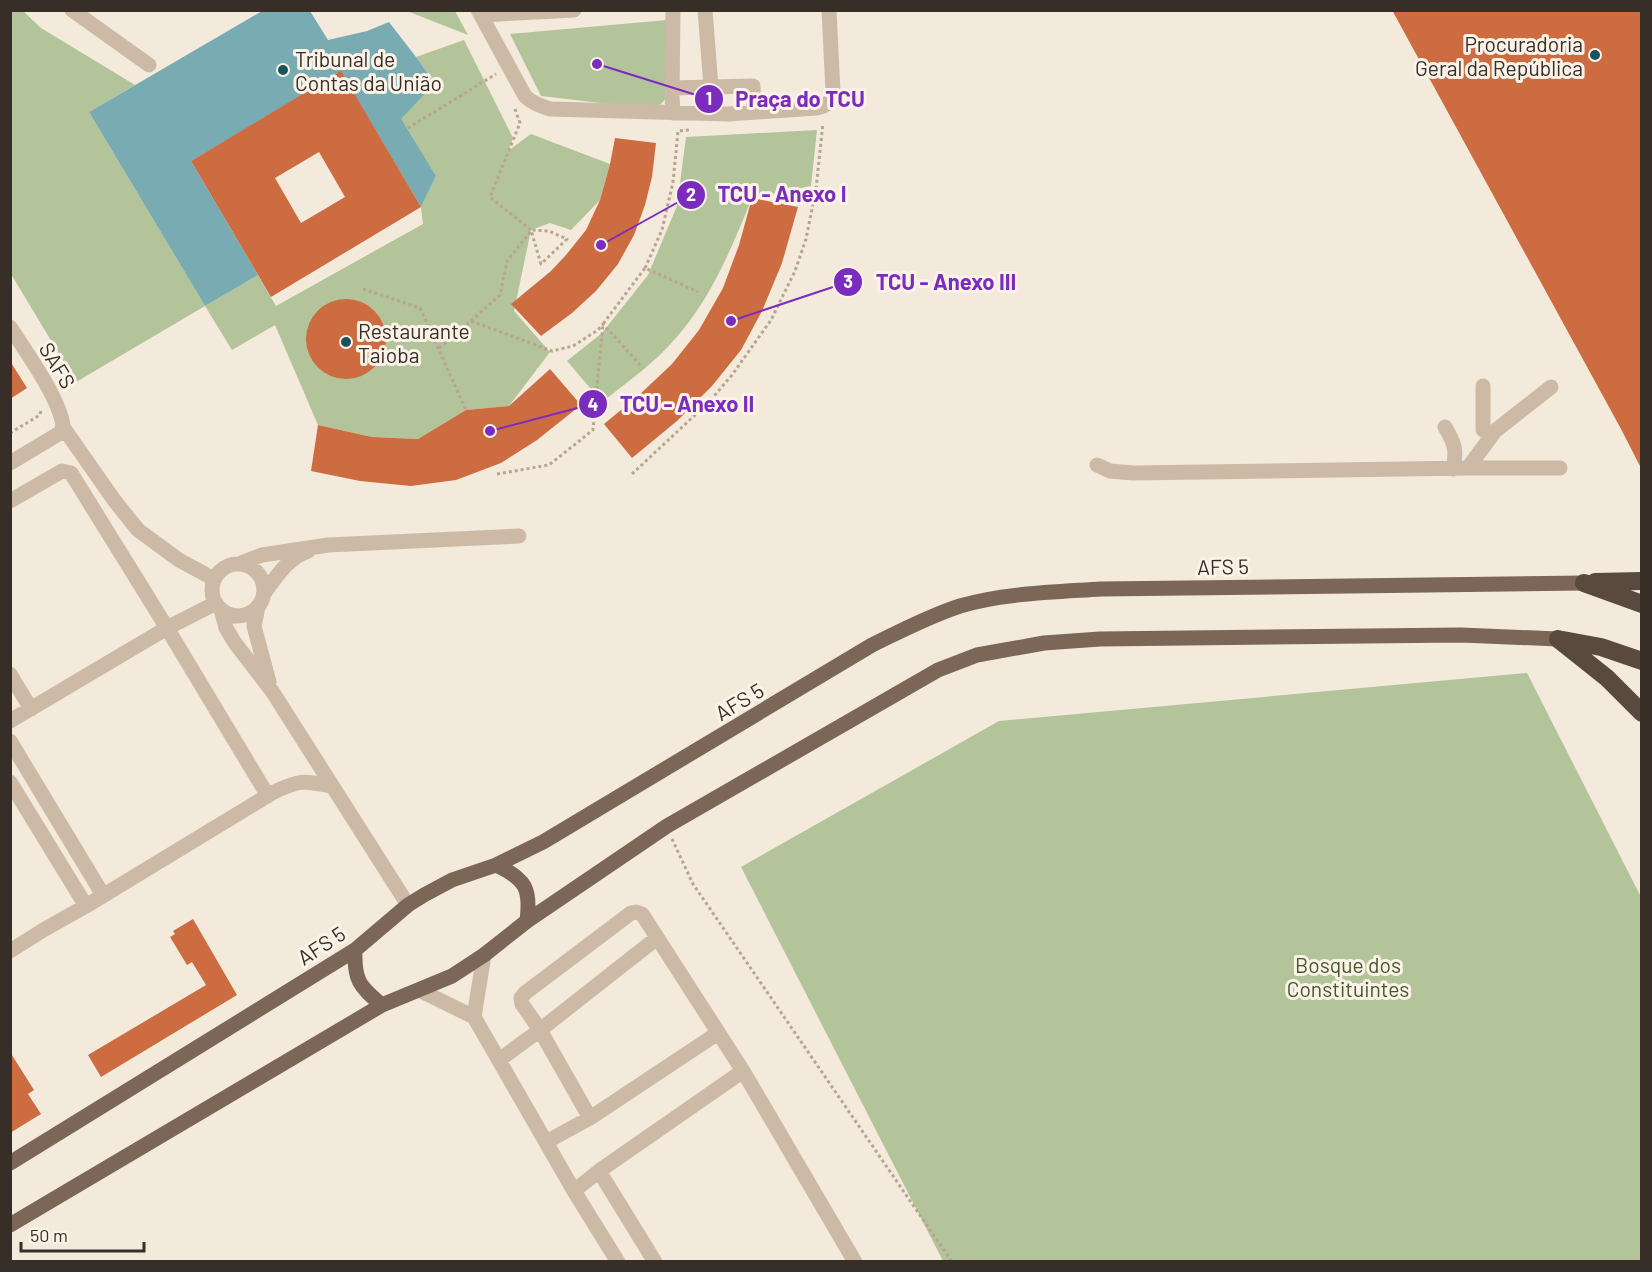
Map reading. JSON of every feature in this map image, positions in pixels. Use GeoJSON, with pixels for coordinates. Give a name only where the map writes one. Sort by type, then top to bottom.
{"type":"FeatureCollection","features":[{"type":"Feature","properties":{"kind":"highway"},"geometry":{"type":"LineString","coordinates":[[1584,583],[1641,581]]}},
{"type":"Feature","properties":{"kind":"highway"},"geometry":{"type":"LineString","coordinates":[[1584,583],[1641,604]]}},
{"type":"Feature","properties":{"kind":"highway"},"geometry":{"type":"LineString","coordinates":[[1558,639],[1601,647],[1641,662]]}},
{"type":"Feature","properties":{"kind":"highway"},"geometry":{"type":"LineString","coordinates":[[1558,639],[1607,678],[1641,713]]}},
{"type":"Feature","properties":{"kind":"main road","name":"AFS 5"},"geometry":{"type":"LineString","coordinates":[[10,1163],[355,950],[408,905],[424,895],[452,880],[496,865],[543,842],[872,645],[921,621],[962,606],[1024,594],[1101,589],[1584,583]]}},
{"type":"Feature","properties":{"kind":"main road"},"geometry":{"type":"LineString","coordinates":[[10,1225],[382,1005],[452,976],[484,955],[527,921],[667,826],[938,670],[977,655],[1044,643],[1100,639],[1461,635],[1558,639]]}},
{"type":"Feature","properties":{"kind":"main road"},"geometry":{"type":"LineString","coordinates":[[496,865],[513,873],[526,887],[529,905],[527,921]]}},
{"type":"Feature","properties":{"kind":"main road"},"geometry":{"type":"LineString","coordinates":[[355,950],[355,968],[359,983],[382,1005]]}},
{"type":"Feature","properties":{"kind":"lane"},"geometry":{"type":"LineString","coordinates":[[72,10],[149,64]]}},
{"type":"Feature","properties":{"kind":"lane"},"geometry":{"type":"LineString","coordinates":[[574,10],[479,13],[525,96],[531,102],[550,109],[728,114],[824,107],[828,104],[833,92],[829,10]]}},
{"type":"Feature","properties":{"kind":"lane"},"geometry":{"type":"LineString","coordinates":[[673,10],[673,113]]}},
{"type":"Feature","properties":{"kind":"lane"},"geometry":{"type":"LineString","coordinates":[[705,10],[711,87]]}},
{"type":"Feature","properties":{"kind":"lane"},"geometry":{"type":"LineString","coordinates":[[672,88],[753,86],[754,112]]}},
{"type":"Feature","properties":{"kind":"lane","name":"SAFS"},"geometry":{"type":"LineString","coordinates":[[10,327],[57,404],[63,427],[138,530],[179,560],[214,579]]}},
{"type":"Feature","properties":{"kind":"lane"},"geometry":{"type":"LineString","coordinates":[[1483,386],[1483,430]]}},
{"type":"Feature","properties":{"kind":"lane"},"geometry":{"type":"LineString","coordinates":[[1461,469],[1495,431],[1551,387]]}},
{"type":"Feature","properties":{"kind":"lane"},"geometry":{"type":"LineString","coordinates":[[10,463],[60,433],[63,427]]}},
{"type":"Feature","properties":{"kind":"lane"},"geometry":{"type":"LineString","coordinates":[[1445,427],[1453,440],[1461,469]]}},
{"type":"Feature","properties":{"kind":"lane"},"geometry":{"type":"LineString","coordinates":[[1096,465],[1110,471],[1133,473],[1560,468]]}},
{"type":"Feature","properties":{"kind":"lane"},"geometry":{"type":"LineString","coordinates":[[10,501],[62,471],[71,473],[268,796]]}},
{"type":"Feature","properties":{"kind":"lane"},"geometry":{"type":"LineString","coordinates":[[408,905],[272,691],[226,628],[213,596],[214,579],[225,567],[262,555],[328,545],[519,536]]}},
{"type":"Feature","properties":{"kind":"lane"},"geometry":{"type":"LineString","coordinates":[[272,691],[254,626],[258,607],[265,592],[280,572],[301,554],[328,545]]}},
{"type":"Feature","properties":{"kind":"lane"},"geometry":{"type":"LineString","coordinates":[[241,563],[249,565],[261,576],[265,592]]}},
{"type":"Feature","properties":{"kind":"lane"},"geometry":{"type":"LineString","coordinates":[[10,721],[167,628],[218,606]]}},
{"type":"Feature","properties":{"kind":"lane"},"geometry":{"type":"LineString","coordinates":[[218,606],[228,614],[236,616],[252,612],[258,607]]}},
{"type":"Feature","properties":{"kind":"lane"},"geometry":{"type":"LineString","coordinates":[[10,674],[31,709]]}},
{"type":"Feature","properties":{"kind":"lane"},"geometry":{"type":"LineString","coordinates":[[10,741],[103,894]]}},
{"type":"Feature","properties":{"kind":"lane"},"geometry":{"type":"LineString","coordinates":[[10,782],[86,906]]}},
{"type":"Feature","properties":{"kind":"lane"},"geometry":{"type":"LineString","coordinates":[[10,951],[295,782],[331,786]]}},
{"type":"Feature","properties":{"kind":"lane"},"geometry":{"type":"LineString","coordinates":[[590,1118],[540,1030],[522,1004],[521,998],[631,913],[636,912],[642,914],[743,1071],[855,1262]]}},
{"type":"Feature","properties":{"kind":"lane"},"geometry":{"type":"LineString","coordinates":[[499,1060],[657,938]]}},
{"type":"Feature","properties":{"kind":"lane"},"geometry":{"type":"LineString","coordinates":[[474,1017],[484,955]]}},
{"type":"Feature","properties":{"kind":"lane"},"geometry":{"type":"LineString","coordinates":[[419,990],[474,1017],[612,1259]]}},
{"type":"Feature","properties":{"kind":"lane"},"geometry":{"type":"LineString","coordinates":[[546,1142],[590,1118],[718,1033]]}},
{"type":"Feature","properties":{"kind":"lane"},"geometry":{"type":"LineString","coordinates":[[574,1191],[599,1171],[743,1071]]}},
{"type":"Feature","properties":{"kind":"lane"},"geometry":{"type":"LineString","coordinates":[[599,1171],[655,1262]]}},
{"type":"Feature","properties":{"kind":"path"},"geometry":{"type":"LineString","coordinates":[[408,128],[501,72]]}},
{"type":"Feature","properties":{"kind":"path"},"geometry":{"type":"LineString","coordinates":[[512,103],[520,123],[490,197],[531,230],[541,264],[567,239],[549,231],[531,230]]}},
{"type":"Feature","properties":{"kind":"path"},"geometry":{"type":"LineString","coordinates":[[632,474],[709,402],[732,375],[771,320],[795,271],[806,239],[816,189],[823,123]]}},
{"type":"Feature","properties":{"kind":"path"},"geometry":{"type":"LineString","coordinates":[[471,321],[552,351],[573,346],[598,330],[645,268],[662,230],[673,182],[678,131],[690,130]]}},
{"type":"Feature","properties":{"kind":"path"},"geometry":{"type":"LineString","coordinates":[[439,348],[500,295],[507,261],[531,230]]}},
{"type":"Feature","properties":{"kind":"path"},"geometry":{"type":"LineString","coordinates":[[645,268],[698,292]]}},
{"type":"Feature","properties":{"kind":"path"},"geometry":{"type":"LineString","coordinates":[[363,289],[420,308],[466,410]]}},
{"type":"Feature","properties":{"kind":"path"},"geometry":{"type":"LineString","coordinates":[[603,324],[643,368]]}},
{"type":"Feature","properties":{"kind":"path"},"geometry":{"type":"LineString","coordinates":[[497,474],[549,465],[593,430],[603,324]]}},
{"type":"Feature","properties":{"kind":"path"},"geometry":{"type":"LineString","coordinates":[[10,432],[40,415],[41,408]]}},
{"type":"Feature","properties":{"kind":"path"},"geometry":{"type":"LineString","coordinates":[[667,826],[693,884],[952,1262]]}},
{"type":"Feature","properties":{"kind":"green space"},"geometry":{"type":"Polygon","coordinates":[[[11,11],[23,11],[41,28],[135,85],[89,112],[205,306],[76,382],[11,274],[11,11]]]}},
{"type":"Feature","properties":{"kind":"green space"},"geometry":{"type":"Polygon","coordinates":[[[407,11],[455,11],[468,35],[407,11]]]}},
{"type":"Feature","properties":{"kind":"green space"},"geometry":{"type":"Polygon","coordinates":[[[667,20],[669,94],[662,103],[652,109],[541,96],[510,34],[667,20]]]}},
{"type":"Feature","properties":{"kind":"green space"},"geometry":{"type":"Polygon","coordinates":[[[464,40],[513,138],[508,151],[531,134],[610,164],[600,200],[571,230],[550,223],[531,230],[514,311],[550,352],[509,406],[466,410],[418,439],[372,437],[318,425],[275,325],[232,350],[205,306],[258,275],[276,306],[423,224],[421,207],[436,176],[400,119],[435,83],[416,57],[464,40]]]}},
{"type":"Feature","properties":{"kind":"green space"},"geometry":{"type":"Polygon","coordinates":[[[817,130],[811,186],[752,198],[720,272],[688,323],[658,356],[602,402],[567,361],[602,333],[648,275],[677,206],[686,137],[817,130]]]}},
{"type":"Feature","properties":{"kind":"green space","name":"Bosque dos Constituintes"},"geometry":{"type":"Polygon","coordinates":[[[1527,673],[1641,897],[1641,1261],[943,1261],[741,867],[999,721],[1527,673]]]}},
{"type":"Feature","properties":{"kind":"water"},"geometry":{"type":"Polygon","coordinates":[[[262,11],[310,11],[328,40],[367,31],[389,22],[435,83],[401,119],[436,176],[421,207],[341,72],[191,161],[258,275],[205,306],[89,112],[262,11]]]}},
{"type":"Feature","properties":{"kind":"building"},"geometry":{"type":"Polygon","coordinates":[[[1392,10],[1641,10],[1641,468],[1621,429],[1392,10]]]}},
{"type":"Feature","properties":{"kind":"building"},"geometry":{"type":"Polygon","coordinates":[[[341,71],[421,207],[271,297],[191,161],[341,71]],[[319,152],[275,178],[301,223],[345,197],[319,152]]]}},
{"type":"Feature","properties":{"kind":"building"},"geometry":{"type":"Polygon","coordinates":[[[615,138],[656,143],[652,177],[634,235],[618,264],[596,291],[572,313],[541,336],[511,304],[551,271],[586,230],[600,200],[615,138]]]}},
{"type":"Feature","properties":{"kind":"building"},"geometry":{"type":"Polygon","coordinates":[[[752,198],[798,207],[782,263],[762,311],[741,350],[712,386],[677,421],[632,458],[604,424],[672,364],[699,330],[723,288],[739,245],[752,198]]]}},
{"type":"Feature","properties":{"kind":"building","name":"Restaurante Taioba"},"geometry":{"type":"Polygon","coordinates":[[[346,299],[361,302],[374,311],[383,324],[386,339],[383,354],[374,367],[361,376],[346,379],[331,376],[318,367],[309,354],[306,339],[309,324],[318,311],[331,302],[346,299]]]}},
{"type":"Feature","properties":{"kind":"building"},"geometry":{"type":"Polygon","coordinates":[[[10,361],[27,388],[10,399],[10,361]]]}},
{"type":"Feature","properties":{"kind":"building"},"geometry":{"type":"Polygon","coordinates":[[[550,369],[581,405],[537,440],[501,463],[456,480],[411,486],[360,481],[311,471],[318,425],[372,437],[418,439],[466,410],[509,406],[550,369]]]}},
{"type":"Feature","properties":{"kind":"building"},"geometry":{"type":"Polygon","coordinates":[[[193,919],[237,995],[101,1077],[88,1055],[206,985],[192,962],[187,965],[170,937],[175,934],[173,931],[193,919]]]}},
{"type":"Feature","properties":{"kind":"building"},"geometry":{"type":"Polygon","coordinates":[[[10,1052],[34,1090],[28,1094],[41,1114],[10,1133],[10,1052]]]}},
{"type":"Feature","properties":{"kind":"place","name":"Procuradoria Geral da República"},"geometry":{"type":"Point","coordinates":[1595,55]}},
{"type":"Feature","properties":{"kind":"place","name":"Praça do TCU"},"geometry":{"type":"Point","coordinates":[597,64]}},
{"type":"Feature","properties":{"kind":"place","name":"Tribunal de Contas da União"},"geometry":{"type":"Point","coordinates":[283,70]}},
{"type":"Feature","properties":{"kind":"place","name":"TCU - Anexo I"},"geometry":{"type":"Point","coordinates":[601,245]}},
{"type":"Feature","properties":{"kind":"place","name":"TCU - Anexo III"},"geometry":{"type":"Point","coordinates":[731,321]}},
{"type":"Feature","properties":{"kind":"place","name":"Restaurante Taioba"},"geometry":{"type":"Point","coordinates":[346,342]}},
{"type":"Feature","properties":{"kind":"place","name":"TCU - Anexo II"},"geometry":{"type":"Point","coordinates":[490,431]}}]}
